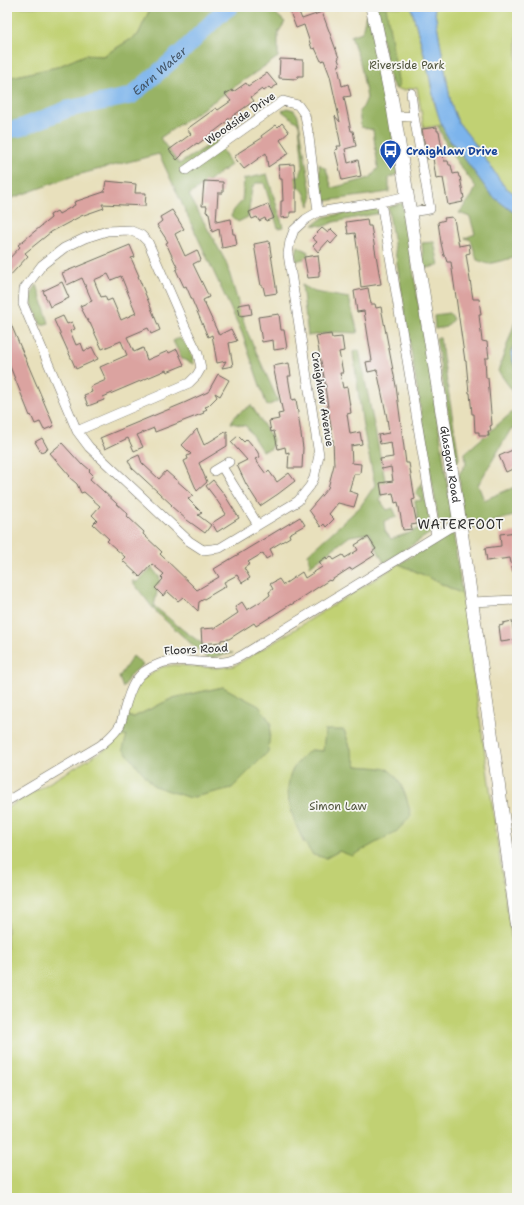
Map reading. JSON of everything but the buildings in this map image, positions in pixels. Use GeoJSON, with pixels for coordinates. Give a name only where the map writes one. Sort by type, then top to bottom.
{"type":"FeatureCollection","features":[{"type":"Feature","properties":{"kind":"main road","name":"Glasgow Road"},"geometry":{"type":"LineString","coordinates":[[372,7],[395,117],[460,524],[494,753],[517,923]]}},
{"type":"Feature","properties":{"kind":"street"},"geometry":{"type":"LineString","coordinates":[[410,212],[430,209],[411,93]]}},
{"type":"Feature","properties":{"kind":"street","name":"Woodside Drive"},"geometry":{"type":"LineString","coordinates":[[186,170],[283,101],[298,105],[304,115],[309,137],[318,212]]}},
{"type":"Feature","properties":{"kind":"street"},"geometry":{"type":"LineString","coordinates":[[395,117],[414,116]]}},
{"type":"Feature","properties":{"kind":"street","name":"Craighlaw Avenue"},"geometry":{"type":"LineString","coordinates":[[77,431],[188,383],[197,375],[201,368],[198,354],[148,242],[141,235],[129,230],[107,231],[85,238],[64,248],[42,265],[24,289],[23,304],[77,431],[89,447],[189,541],[196,547],[203,550],[220,548],[298,501],[310,486],[317,469],[319,445],[288,254],[290,241],[294,230],[306,219],[318,212],[381,202],[407,196]]}},
{"type":"Feature","properties":{"kind":"street"},"geometry":{"type":"LineString","coordinates":[[381,202],[436,536]]}},
{"type":"Feature","properties":{"kind":"street"},"geometry":{"type":"LineString","coordinates":[[222,467],[258,525]]}},
{"type":"Feature","properties":{"kind":"street","name":"Floors Road"},"geometry":{"type":"LineString","coordinates":[[7,801],[101,746],[112,736],[120,725],[130,688],[135,680],[158,664],[174,660],[212,662],[230,661],[241,656],[436,536],[460,524]]}},
{"type":"Feature","properties":{"kind":"street"},"geometry":{"type":"LineString","coordinates":[[472,602],[517,600]]}},
{"type":"Feature","properties":{"kind":"green space"},"geometry":{"type":"Polygon","coordinates":[[[7,7],[151,7],[138,35],[103,56],[85,55],[57,67],[7,78],[7,7]]]}},
{"type":"Feature","properties":{"kind":"green space"},"geometry":{"type":"Polygon","coordinates":[[[151,7],[271,7],[285,22],[278,33],[278,57],[160,138],[179,164],[217,140],[231,165],[189,195],[226,262],[246,329],[278,401],[267,406],[242,333],[159,154],[73,176],[7,200],[7,78],[57,67],[85,55],[103,56],[138,35],[151,7]]]}},
{"type":"Feature","properties":{"kind":"green space","name":"Riverside Park"},"geometry":{"type":"Polygon","coordinates":[[[376,7],[411,7],[428,70],[434,102],[442,125],[424,128],[417,87],[404,90],[396,89],[390,80],[376,7]]]}},
{"type":"Feature","properties":{"kind":"green space"},"geometry":{"type":"Polygon","coordinates":[[[376,7],[386,7],[399,86],[396,89],[390,80],[376,7]]]}},
{"type":"Feature","properties":{"kind":"green space"},"geometry":{"type":"Polygon","coordinates":[[[434,7],[517,7],[517,196],[504,186],[458,122],[451,104],[434,7]]]}},
{"type":"Feature","properties":{"kind":"green space"},"geometry":{"type":"Polygon","coordinates":[[[368,13],[390,114],[397,174],[389,178],[389,192],[325,201],[321,197],[319,164],[326,169],[332,188],[370,178],[378,168],[373,130],[361,127],[359,111],[363,107],[367,98],[360,62],[351,36],[362,32],[366,14],[368,13]]]}},
{"type":"Feature","properties":{"kind":"green space"},"geometry":{"type":"Polygon","coordinates":[[[287,108],[294,110],[298,116],[312,198],[309,206],[302,189],[285,184],[285,181],[300,176],[303,167],[299,124],[282,111],[287,108]]]}},
{"type":"Feature","properties":{"kind":"green space"},"geometry":{"type":"Polygon","coordinates":[[[442,125],[450,142],[456,147],[491,195],[517,215],[517,257],[488,264],[477,260],[471,240],[465,238],[475,234],[470,217],[459,213],[472,196],[476,187],[449,151],[438,126],[442,125]]]}},
{"type":"Feature","properties":{"kind":"green space"},"geometry":{"type":"Polygon","coordinates":[[[267,174],[283,227],[278,228],[264,183],[256,183],[252,188],[248,217],[238,222],[231,216],[242,201],[244,179],[267,174]]]}},
{"type":"Feature","properties":{"kind":"green space"},"geometry":{"type":"Polygon","coordinates":[[[402,203],[440,434],[452,518],[439,525],[388,207],[402,203]]]}},
{"type":"Feature","properties":{"kind":"green space"},"geometry":{"type":"Polygon","coordinates":[[[375,208],[380,213],[334,222],[325,226],[313,225],[324,217],[375,208]]]}},
{"type":"Feature","properties":{"kind":"green space"},"geometry":{"type":"Polygon","coordinates":[[[434,242],[439,265],[424,269],[422,243],[434,242]]]}},
{"type":"Feature","properties":{"kind":"green space"},"geometry":{"type":"Polygon","coordinates":[[[298,246],[308,252],[307,258],[296,261],[296,253],[298,246]]]}},
{"type":"Feature","properties":{"kind":"green space"},"geometry":{"type":"Polygon","coordinates":[[[37,285],[49,323],[41,325],[31,300],[33,290],[37,285]]]}},
{"type":"Feature","properties":{"kind":"green space"},"geometry":{"type":"Polygon","coordinates":[[[302,285],[315,292],[349,298],[358,333],[334,332],[308,336],[302,285]]]}},
{"type":"Feature","properties":{"kind":"green space"},"geometry":{"type":"Polygon","coordinates":[[[449,313],[453,319],[446,327],[435,329],[434,315],[449,313]]]}},
{"type":"Feature","properties":{"kind":"green space"},"geometry":{"type":"Polygon","coordinates":[[[517,316],[517,341],[511,350],[511,356],[517,371],[517,397],[498,371],[517,316]]]}},
{"type":"Feature","properties":{"kind":"green space"},"geometry":{"type":"Polygon","coordinates":[[[179,338],[185,342],[194,364],[182,359],[173,341],[179,338]]]}},
{"type":"Feature","properties":{"kind":"green space"},"geometry":{"type":"Polygon","coordinates":[[[436,338],[440,338],[459,459],[456,463],[436,338]]]}},
{"type":"Feature","properties":{"kind":"green space"},"geometry":{"type":"Polygon","coordinates":[[[359,350],[385,480],[380,500],[387,510],[393,508],[397,517],[384,521],[385,531],[391,539],[419,528],[415,501],[422,500],[416,493],[422,483],[432,532],[384,563],[369,533],[350,536],[310,566],[308,554],[360,507],[375,485],[363,427],[353,352],[359,350]]]}},
{"type":"Feature","properties":{"kind":"green space"},"geometry":{"type":"Polygon","coordinates":[[[251,405],[273,440],[271,449],[262,451],[246,426],[231,423],[237,415],[251,405]]]}},
{"type":"Feature","properties":{"kind":"green space"},"geometry":{"type":"Polygon","coordinates":[[[517,408],[517,427],[511,429],[478,485],[484,500],[517,486],[517,515],[467,529],[462,508],[459,474],[466,464],[465,453],[517,408]]]}},
{"type":"Feature","properties":{"kind":"green space"},"geometry":{"type":"Polygon","coordinates":[[[453,531],[462,594],[399,564],[453,531]]]}},
{"type":"Feature","properties":{"kind":"green space"},"geometry":{"type":"Polygon","coordinates":[[[399,564],[462,594],[517,978],[517,1198],[7,1198],[7,808],[109,747],[119,738],[127,735],[271,723],[259,707],[223,687],[173,698],[134,717],[126,717],[136,686],[143,679],[162,667],[174,665],[217,668],[234,666],[399,564]],[[344,730],[323,751],[310,750],[292,771],[289,801],[303,842],[326,858],[339,851],[407,799],[397,779],[388,769],[357,766],[344,730]]]}},
{"type":"Feature","properties":{"kind":"green space"},"geometry":{"type":"Polygon","coordinates":[[[152,568],[160,578],[154,606],[183,630],[215,653],[233,653],[210,658],[206,657],[156,612],[132,581],[137,582],[152,568]]]}},
{"type":"Feature","properties":{"kind":"green space"},"geometry":{"type":"Polygon","coordinates":[[[133,656],[143,665],[130,675],[123,688],[119,677],[133,656]]]}},
{"type":"Feature","properties":{"kind":"green space"},"geometry":{"type":"Polygon","coordinates":[[[223,687],[259,706],[271,723],[268,752],[232,788],[190,798],[154,786],[123,749],[127,735],[119,738],[126,717],[134,717],[173,698],[223,687]]]}},
{"type":"Feature","properties":{"kind":"green space","name":"Simon Law"},"geometry":{"type":"Polygon","coordinates":[[[325,730],[344,730],[357,766],[382,768],[393,773],[404,791],[411,816],[397,831],[352,856],[339,851],[326,858],[313,855],[302,837],[292,815],[289,803],[289,781],[292,771],[298,762],[310,750],[323,751],[325,730]]]}},
{"type":"Feature","properties":{"kind":"water"},"geometry":{"type":"Polygon","coordinates":[[[411,7],[434,7],[451,104],[458,122],[504,186],[517,196],[517,215],[491,195],[445,132],[434,100],[426,62],[411,7]]]}},
{"type":"Feature","properties":{"kind":"water"},"geometry":{"type":"Polygon","coordinates":[[[517,341],[517,371],[513,362],[512,353],[517,341]]]}},
{"type":"Feature","properties":{"kind":"waterway","name":"Earn Water"},"geometry":{"type":"LineString","coordinates":[[7,130],[20,128],[68,109],[131,96],[184,50],[220,14],[230,7]]}},
{"type":"Feature","properties":{"kind":"place","name":"Craighlaw Drive"},"geometry":{"type":"Point","coordinates":[390,170]}},
{"type":"Feature","properties":{"kind":"district","name":"WATERFOOT"},"geometry":{"type":"Point","coordinates":[461,524]}}]}
